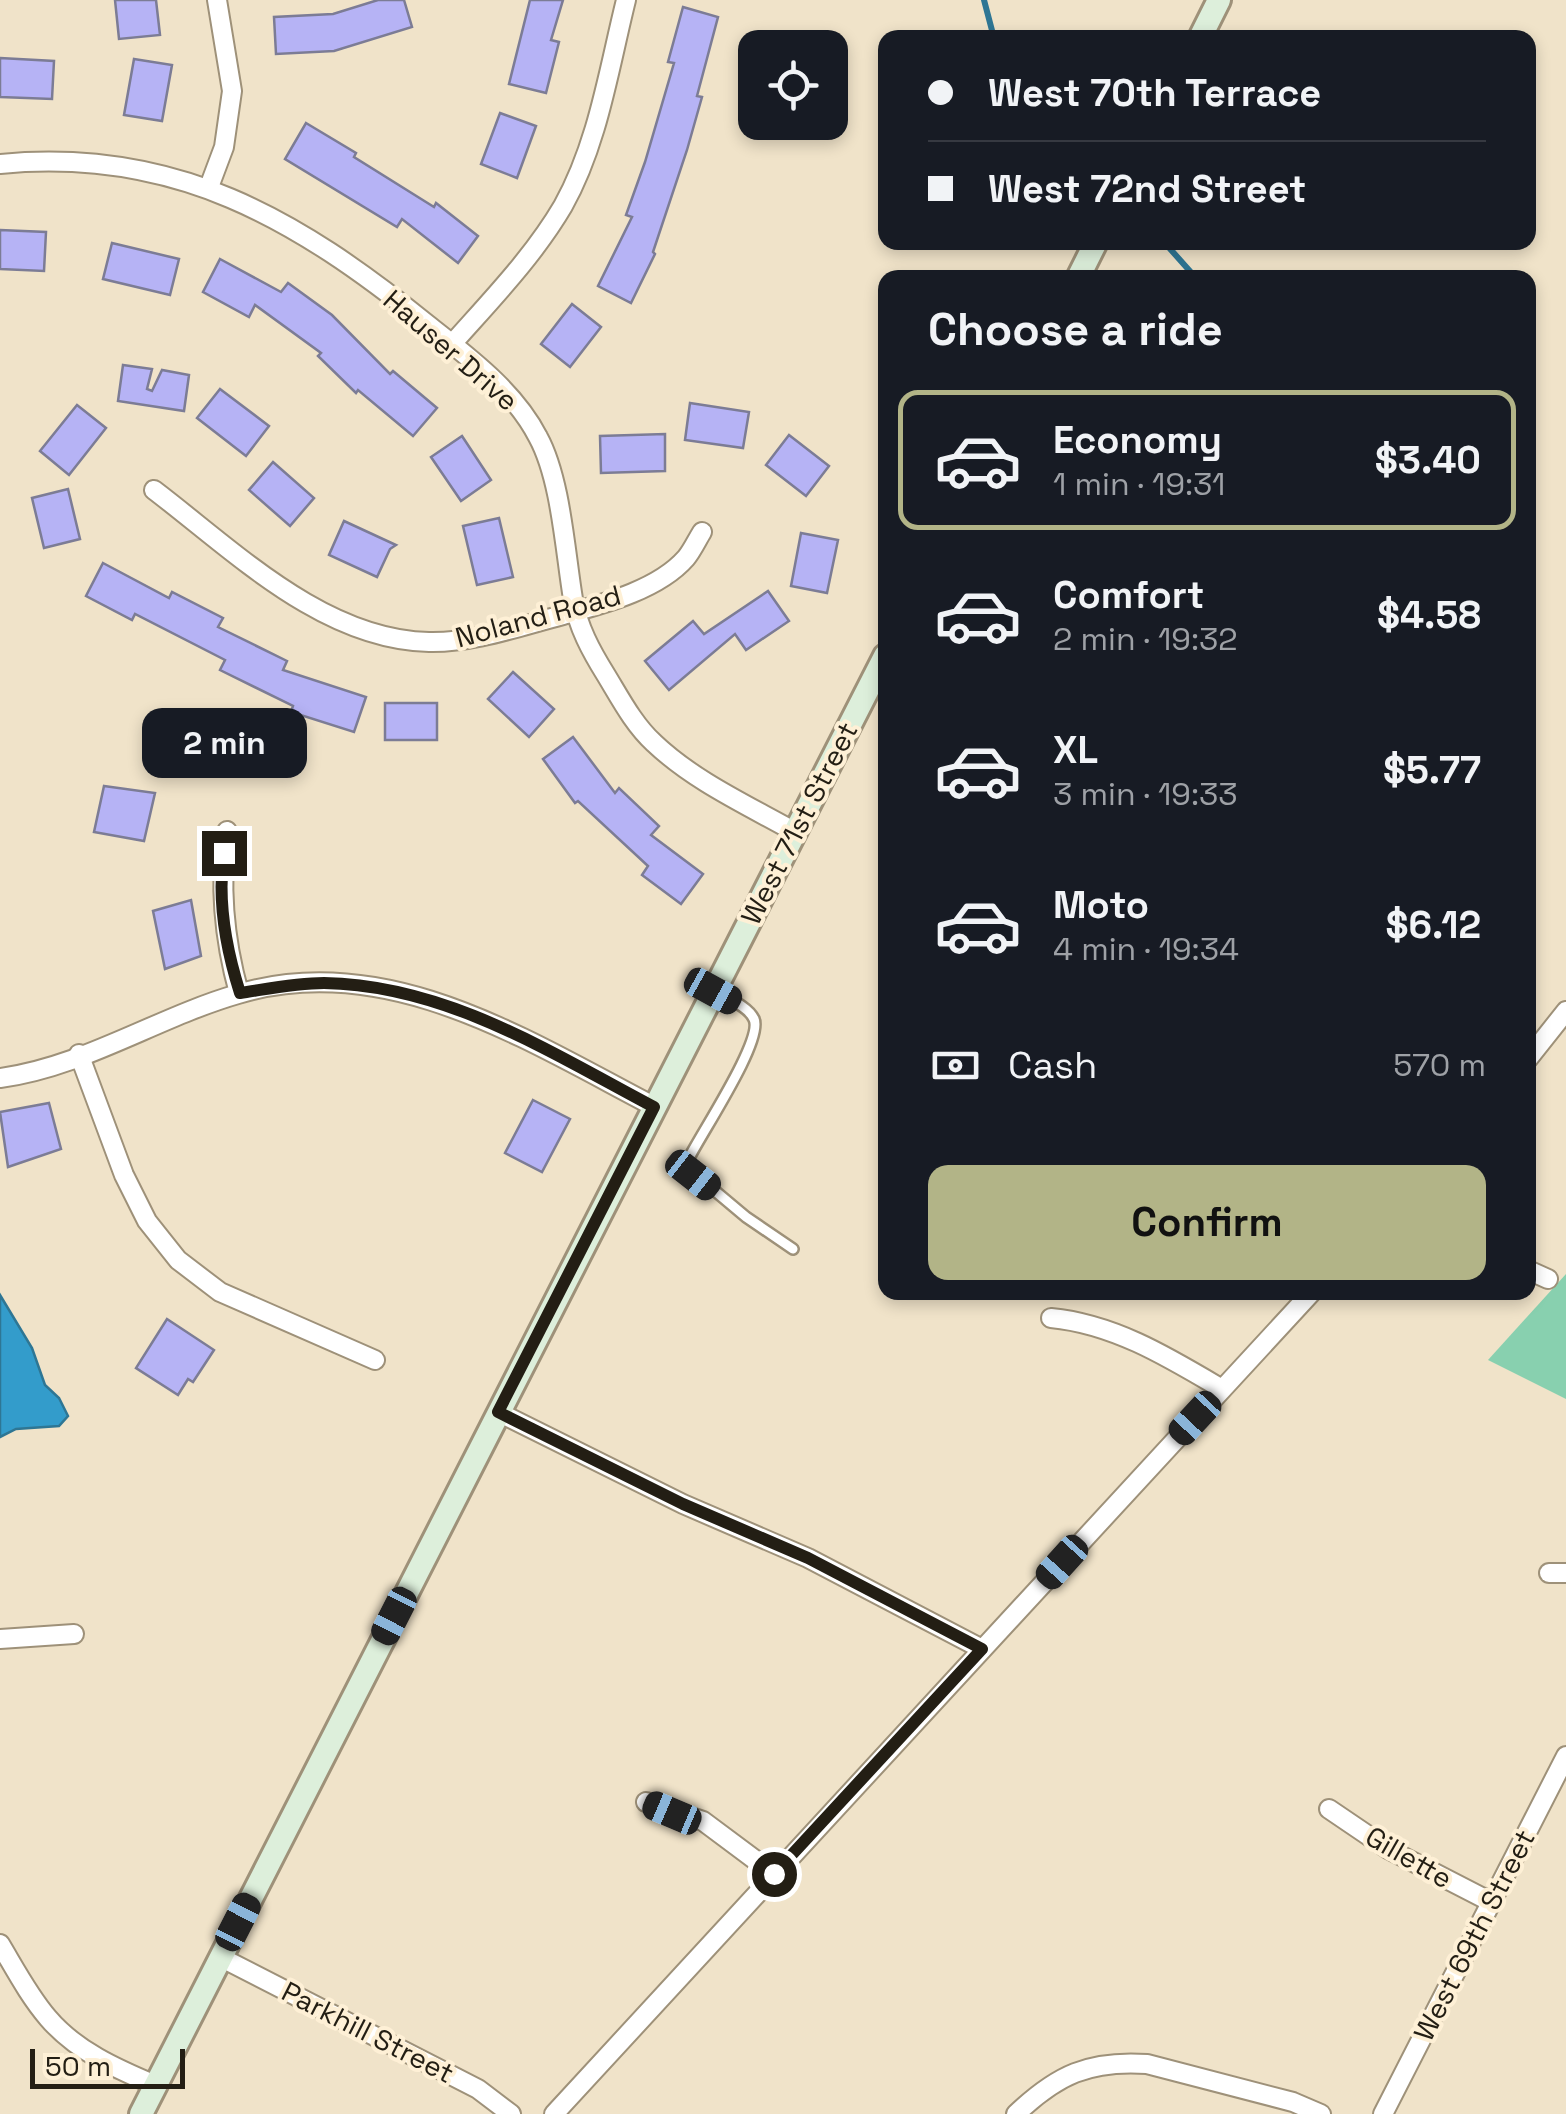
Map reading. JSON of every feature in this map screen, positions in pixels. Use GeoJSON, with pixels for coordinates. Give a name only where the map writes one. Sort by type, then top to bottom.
{"type":"FeatureCollection","features":[{"type":"Feature","properties":{"kind":"street"},"geometry":{"type":"LineString","coordinates":[[209,187],[224,147],[232,91],[217,0]]}},
{"type":"Feature","properties":{"kind":"street"},"geometry":{"type":"LineString","coordinates":[[452,344],[544,237],[564,203],[591,136],[626,0]]}},
{"type":"Feature","properties":{"kind":"street"},"geometry":{"type":"LineString","coordinates":[[1204,30],[1219,0]]}},
{"type":"Feature","properties":{"kind":"street","name":"Hauser Drive"},"geometry":{"type":"LineString","coordinates":[[0,164],[108,165],[209,187],[268,214],[329,250],[452,344],[520,407],[537,434],[555,485],[576,612],[589,648],[651,740],[679,764],[795,832]]}},
{"type":"Feature","properties":{"kind":"street","name":"Noland Road"},"geometry":{"type":"LineString","coordinates":[[154,490],[283,586],[342,621],[368,631],[427,642],[486,635],[576,612],[652,584],[685,559],[702,532]]}},
{"type":"Feature","properties":{"kind":"street","name":"West 71st Street"},"geometry":{"type":"LineString","coordinates":[[141,2114],[878,670]]}},
{"type":"Feature","properties":{"kind":"street"},"geometry":{"type":"LineString","coordinates":[[227,831],[221,875],[229,956],[240,993]]}},
{"type":"Feature","properties":{"kind":"street"},"geometry":{"type":"LineString","coordinates":[[0,1078],[37,1071],[240,993],[324,983],[396,991],[483,1018],[654,1107]]}},
{"type":"Feature","properties":{"kind":"street"},"geometry":{"type":"LineString","coordinates":[[1536,1049],[1566,1010]]}},
{"type":"Feature","properties":{"kind":"street"},"geometry":{"type":"LineString","coordinates":[[79,1054],[124,1175],[148,1221],[178,1260],[220,1292],[376,1360]]}},
{"type":"Feature","properties":{"kind":"street"},"geometry":{"type":"LineString","coordinates":[[1536,1274],[1548,1279]]}},
{"type":"Feature","properties":{"kind":"street"},"geometry":{"type":"LineString","coordinates":[[554,2114],[1305,1300]]}},
{"type":"Feature","properties":{"kind":"street"},"geometry":{"type":"LineString","coordinates":[[1051,1318],[1080,1321],[1138,1342],[1222,1390]]}},
{"type":"Feature","properties":{"kind":"street"},"geometry":{"type":"LineString","coordinates":[[498,1412],[683,1504],[808,1558],[982,1649]]}},
{"type":"Feature","properties":{"kind":"street"},"geometry":{"type":"LineString","coordinates":[[0,1638],[74,1634]]}},
{"type":"Feature","properties":{"kind":"street","name":"West 69th Street"},"geometry":{"type":"LineString","coordinates":[[1383,2114],[1566,1756]]}},
{"type":"Feature","properties":{"kind":"street"},"geometry":{"type":"LineString","coordinates":[[646,1802],[702,1821],[774,1874]]}},
{"type":"Feature","properties":{"kind":"street","name":"Gillette"},"geometry":{"type":"LineString","coordinates":[[1329,1809],[1388,1849],[1491,1902]]}},
{"type":"Feature","properties":{"kind":"street"},"geometry":{"type":"LineString","coordinates":[[0,1944],[46,2016],[67,2038],[155,2086]]}},
{"type":"Feature","properties":{"kind":"street","name":"Parkhill Street"},"geometry":{"type":"LineString","coordinates":[[220,1956],[478,2089],[511,2114]]}},
{"type":"Feature","properties":{"kind":"street"},"geometry":{"type":"LineString","coordinates":[[1016,2114],[1039,2092],[1068,2074],[1098,2065],[1147,2064],[1293,2102],[1321,2114]]}},
{"type":"Feature","properties":{"kind":"lane"},"geometry":{"type":"LineString","coordinates":[[713,991],[748,1012],[756,1025],[747,1054],[688,1160],[690,1170],[746,1217],[794,1249]]}},
{"type":"Feature","properties":{"kind":"green space"},"geometry":{"type":"Polygon","coordinates":[[[1566,1274],[1566,1399],[1488,1360],[1566,1274]]]}},
{"type":"Feature","properties":{"kind":"water"},"geometry":{"type":"Polygon","coordinates":[[[0,1295],[32,1348],[45,1385],[59,1398],[68,1416],[59,1426],[16,1429],[0,1437],[0,1295]]]}},
{"type":"Feature","properties":{"kind":"building"},"geometry":{"type":"Polygon","coordinates":[[[115,0],[156,0],[160,35],[119,39],[115,0]]]}},
{"type":"Feature","properties":{"kind":"building"},"geometry":{"type":"Polygon","coordinates":[[[378,0],[404,0],[412,27],[334,51],[276,54],[274,17],[333,14],[378,0]]]}},
{"type":"Feature","properties":{"kind":"building"},"geometry":{"type":"Polygon","coordinates":[[[530,0],[563,0],[551,40],[559,42],[546,93],[509,84],[530,0]]]}},
{"type":"Feature","properties":{"kind":"building"},"geometry":{"type":"Polygon","coordinates":[[[683,7],[718,17],[687,150],[655,254],[631,303],[598,286],[632,217],[626,215],[674,63],[668,62],[683,7]]]}},
{"type":"Feature","properties":{"kind":"building"},"geometry":{"type":"Polygon","coordinates":[[[0,58],[54,61],[52,99],[0,97],[0,58]]]}},
{"type":"Feature","properties":{"kind":"building"},"geometry":{"type":"Polygon","coordinates":[[[134,59],[172,65],[162,121],[124,115],[134,59]]]}},
{"type":"Feature","properties":{"kind":"building"},"geometry":{"type":"Polygon","coordinates":[[[500,113],[536,126],[517,178],[481,164],[500,113]]]}},
{"type":"Feature","properties":{"kind":"building"},"geometry":{"type":"Polygon","coordinates":[[[306,123],[434,207],[436,203],[478,236],[458,263],[402,219],[397,227],[285,159],[306,123]]]}},
{"type":"Feature","properties":{"kind":"building"},"geometry":{"type":"Polygon","coordinates":[[[0,230],[46,232],[44,271],[0,269],[0,230]]]}},
{"type":"Feature","properties":{"kind":"building"},"geometry":{"type":"Polygon","coordinates":[[[112,243],[179,259],[170,295],[103,279],[112,243]]]}},
{"type":"Feature","properties":{"kind":"building"},"geometry":{"type":"Polygon","coordinates":[[[220,259],[281,292],[288,283],[332,315],[390,374],[393,371],[437,408],[413,436],[358,390],[356,393],[318,356],[321,353],[255,305],[249,317],[203,292],[220,259]]]}},
{"type":"Feature","properties":{"kind":"building"},"geometry":{"type":"Polygon","coordinates":[[[572,304],[601,327],[570,367],[541,344],[572,304]]]}},
{"type":"Feature","properties":{"kind":"building"},"geometry":{"type":"Polygon","coordinates":[[[123,365],[152,369],[147,389],[152,391],[162,370],[189,375],[184,411],[118,401],[123,365]]]}},
{"type":"Feature","properties":{"kind":"building"},"geometry":{"type":"Polygon","coordinates":[[[220,389],[269,426],[246,456],[197,418],[220,389]]]}},
{"type":"Feature","properties":{"kind":"building"},"geometry":{"type":"Polygon","coordinates":[[[690,403],[749,412],[743,448],[685,440],[690,403]]]}},
{"type":"Feature","properties":{"kind":"building"},"geometry":{"type":"Polygon","coordinates":[[[77,405],[106,428],[69,475],[40,451],[77,405]]]}},
{"type":"Feature","properties":{"kind":"building"},"geometry":{"type":"Polygon","coordinates":[[[665,434],[665,471],[601,473],[600,436],[665,434]]]}},
{"type":"Feature","properties":{"kind":"building"},"geometry":{"type":"Polygon","coordinates":[[[789,435],[829,466],[806,496],[766,465],[789,435]]]}},
{"type":"Feature","properties":{"kind":"building"},"geometry":{"type":"Polygon","coordinates":[[[462,436],[491,480],[461,501],[431,457],[462,436]]]}},
{"type":"Feature","properties":{"kind":"building"},"geometry":{"type":"Polygon","coordinates":[[[273,462],[314,498],[290,526],[249,490],[273,462]]]}},
{"type":"Feature","properties":{"kind":"building"},"geometry":{"type":"Polygon","coordinates":[[[68,489],[80,539],[44,548],[32,498],[68,489]]]}},
{"type":"Feature","properties":{"kind":"building"},"geometry":{"type":"Polygon","coordinates":[[[499,518],[513,577],[477,585],[463,526],[499,518]]]}},
{"type":"Feature","properties":{"kind":"building"},"geometry":{"type":"Polygon","coordinates":[[[344,521],[396,545],[390,549],[377,577],[329,555],[344,521]]]}},
{"type":"Feature","properties":{"kind":"building"},"geometry":{"type":"Polygon","coordinates":[[[801,533],[838,540],[827,593],[791,586],[801,533]]]}},
{"type":"Feature","properties":{"kind":"building"},"geometry":{"type":"Polygon","coordinates":[[[103,563],[169,598],[172,592],[223,618],[218,627],[287,661],[283,670],[366,697],[354,732],[291,712],[293,706],[220,670],[225,660],[135,614],[132,620],[86,596],[103,563]]]}},
{"type":"Feature","properties":{"kind":"building"},"geometry":{"type":"Polygon","coordinates":[[[768,591],[789,621],[746,650],[735,634],[669,690],[645,661],[693,621],[704,634],[768,591]]]}},
{"type":"Feature","properties":{"kind":"building"},"geometry":{"type":"Polygon","coordinates":[[[513,672],[554,709],[529,737],[488,699],[513,672]]]}},
{"type":"Feature","properties":{"kind":"building"},"geometry":{"type":"Polygon","coordinates":[[[385,703],[437,703],[437,740],[385,740],[385,703]]]}},
{"type":"Feature","properties":{"kind":"building"},"geometry":{"type":"Polygon","coordinates":[[[573,737],[615,793],[619,788],[659,826],[651,835],[703,874],[681,904],[642,875],[648,866],[578,801],[575,803],[543,759],[573,737]]]}},
{"type":"Feature","properties":{"kind":"building"},"geometry":{"type":"Polygon","coordinates":[[[104,786],[155,793],[144,841],[94,832],[104,786]]]}},
{"type":"Feature","properties":{"kind":"building"},"geometry":{"type":"Polygon","coordinates":[[[191,900],[201,956],[165,969],[153,911],[191,900]]]}},
{"type":"Feature","properties":{"kind":"building"},"geometry":{"type":"Polygon","coordinates":[[[533,1100],[570,1119],[542,1172],[505,1153],[533,1100]]]}},
{"type":"Feature","properties":{"kind":"building"},"geometry":{"type":"Polygon","coordinates":[[[49,1103],[61,1149],[8,1167],[0,1112],[49,1103]]]}},
{"type":"Feature","properties":{"kind":"building"},"geometry":{"type":"Polygon","coordinates":[[[167,1319],[214,1350],[193,1382],[188,1379],[178,1395],[136,1368],[167,1319]]]}},
{"type":"Feature","properties":{"kind":"waterway"},"geometry":{"type":"LineString","coordinates":[[984,0],[992,30]]}},
{"type":"Feature","properties":{"kind":"waterway"},"geometry":{"type":"LineString","coordinates":[[1171,250],[1189,270]]}},
{"type":"Feature","properties":{"kind":"route"},"geometry":{"type":"LineString","coordinates":[[224,853],[221,875],[229,956],[240,993],[324,983],[396,991],[436,1001],[483,1018],[654,1107],[498,1412],[683,1504],[808,1558],[982,1649],[774,1874]]}}]}
